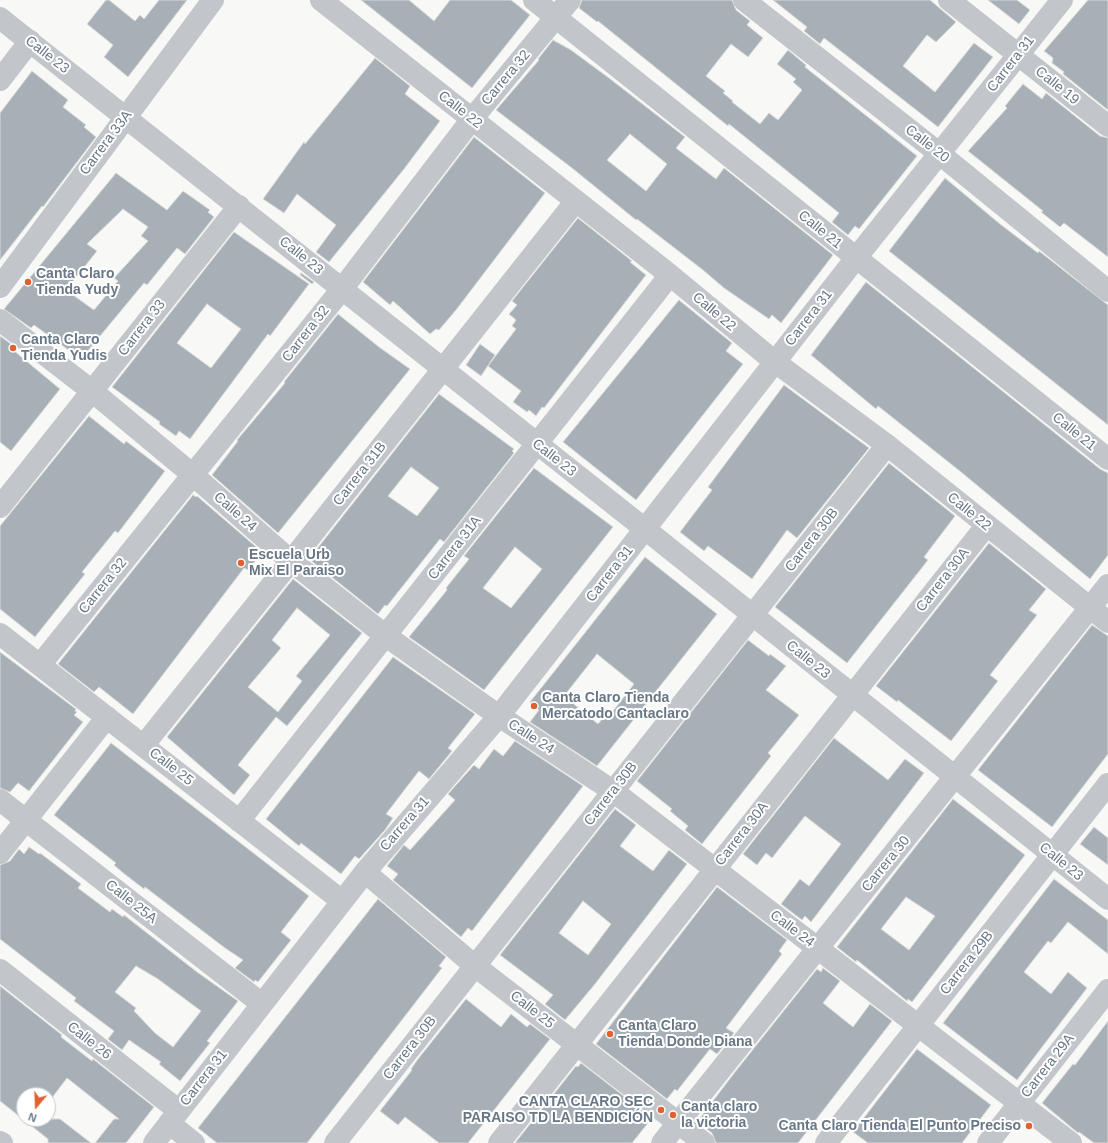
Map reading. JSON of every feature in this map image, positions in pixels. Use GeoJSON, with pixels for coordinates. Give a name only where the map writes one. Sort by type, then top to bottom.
{"type":"FeatureCollection","features":[{"type":"Feature","properties":{"kind":"street","name":"Carrera 33A"},"geometry":{"type":"LineString","coordinates":[[0,287],[212,0]]}},
{"type":"Feature","properties":{"kind":"street","name":"Calle 22"},"geometry":{"type":"LineString","coordinates":[[321,0],[575,202],[670,275],[775,362],[887,445],[986,526],[1108,622]]}},
{"type":"Feature","properties":{"kind":"street","name":"Calle 21"},"geometry":{"type":"LineString","coordinates":[[534,0],[1108,459]]}},
{"type":"Feature","properties":{"kind":"street","name":"Carrera 32"},"geometry":{"type":"LineString","coordinates":[[40,665],[342,289],[472,119],[570,0]]}},
{"type":"Feature","properties":{"kind":"street","name":"Calle 20"},"geometry":{"type":"LineString","coordinates":[[744,0],[940,154],[1108,291]]}},
{"type":"Feature","properties":{"kind":"street","name":"Calle 19"},"geometry":{"type":"LineString","coordinates":[[949,0],[1108,126]]}},
{"type":"Feature","properties":{"kind":"street","name":"Carrera 31"},"geometry":{"type":"LineString","coordinates":[[154,1143],[365,872],[499,716],[856,258],[1062,0]]}},
{"type":"Feature","properties":{"kind":"street","name":"Calle 23"},"geometry":{"type":"LineString","coordinates":[[0,18],[645,529],[1108,900]]}},
{"type":"Feature","properties":{"kind":"street"},"geometry":{"type":"LineString","coordinates":[[0,80],[30,41]]}},
{"type":"Feature","properties":{"kind":"street","name":"Carrera 31B"},"geometry":{"type":"LineString","coordinates":[[143,746],[291,562],[575,202]]}},
{"type":"Feature","properties":{"kind":"street","name":"Carrera 33"},"geometry":{"type":"LineString","coordinates":[[0,507],[239,206]]}},
{"type":"Feature","properties":{"kind":"street","name":"Carrera 31A"},"geometry":{"type":"LineString","coordinates":[[239,821],[670,275]]}},
{"type":"Feature","properties":{"kind":"street","name":"Calle 24"},"geometry":{"type":"LineString","coordinates":[[0,320],[92,391],[193,475],[291,562],[386,636],[499,716],[613,791],[1071,1143]]}},
{"type":"Feature","properties":{"kind":"street","name":"Carrera 30B"},"geometry":{"type":"LineString","coordinates":[[335,1143],[887,445]]}},
{"type":"Feature","properties":{"kind":"street","name":"Carrera 30A"},"geometry":{"type":"LineString","coordinates":[[499,1143],[986,526]]}},
{"type":"Feature","properties":{"kind":"street","name":"Carrera 30"},"geometry":{"type":"LineString","coordinates":[[662,1143],[1108,585]]}},
{"type":"Feature","properties":{"kind":"street","name":"Calle 25"},"geometry":{"type":"LineString","coordinates":[[0,634],[342,901]]}},
{"type":"Feature","properties":{"kind":"street"},"geometry":{"type":"LineString","coordinates":[[0,854],[106,717]]}},
{"type":"Feature","properties":{"kind":"street","name":"Carrera 29B"},"geometry":{"type":"LineString","coordinates":[[826,1143],[1108,784]]}},
{"type":"Feature","properties":{"kind":"street","name":"Calle 25A"},"geometry":{"type":"LineString","coordinates":[[0,800],[262,1004]]}},
{"type":"Feature","properties":{"kind":"street","name":"Calle 25"},"geometry":{"type":"LineString","coordinates":[[365,872],[475,966],[704,1143]]}},
{"type":"Feature","properties":{"kind":"street","name":"Calle 26"},"geometry":{"type":"LineString","coordinates":[[0,970],[174,1117],[194,1143]]}},
{"type":"Feature","properties":{"kind":"street","name":"Carrera 29A"},"geometry":{"type":"LineString","coordinates":[[988,1143],[1108,990]]}},
{"type":"Feature","properties":{"kind":"building"},"geometry":{"type":"Polygon","coordinates":[[[106,0],[109,0],[135,21],[140,15],[144,19],[159,0],[187,0],[128,77],[104,57],[113,45],[87,24],[106,0]]]}},
{"type":"Feature","properties":{"kind":"building"},"geometry":{"type":"Polygon","coordinates":[[[361,0],[409,0],[434,21],[450,0],[511,0],[530,15],[472,88],[361,0]]]}},
{"type":"Feature","properties":{"kind":"building"},"geometry":{"type":"Polygon","coordinates":[[[582,0],[732,0],[736,10],[750,21],[747,25],[763,38],[748,57],[731,44],[706,76],[725,91],[723,93],[733,101],[732,102],[760,124],[769,113],[778,120],[802,90],[793,82],[796,79],[777,64],[788,50],[806,65],[805,67],[917,156],[859,229],[855,226],[848,235],[832,222],[839,213],[729,124],[728,126],[598,21],[597,22],[579,8],[582,0]]]}},
{"type":"Feature","properties":{"kind":"building"},"geometry":{"type":"Polygon","coordinates":[[[773,0],[930,0],[956,22],[936,42],[927,35],[903,66],[935,92],[974,43],[993,57],[938,127],[824,38],[820,44],[804,31],[807,27],[773,0]]]}},
{"type":"Feature","properties":{"kind":"building"},"geometry":{"type":"Polygon","coordinates":[[[988,0],[1017,0],[1030,10],[1019,24],[988,0]]]}},
{"type":"Feature","properties":{"kind":"building"},"geometry":{"type":"Polygon","coordinates":[[[1088,0],[1108,0],[1108,110],[1063,74],[1064,72],[1052,63],[1053,58],[1044,51],[1088,0]]]}},
{"type":"Feature","properties":{"kind":"building"},"geometry":{"type":"Polygon","coordinates":[[[553,40],[571,50],[685,137],[676,148],[716,179],[724,168],[833,255],[781,323],[772,315],[769,319],[724,288],[703,270],[637,219],[636,220],[572,168],[496,110],[539,60],[538,59],[553,40]],[[630,134],[607,160],[646,191],[667,164],[630,134]]]}},
{"type":"Feature","properties":{"kind":"building"},"geometry":{"type":"Polygon","coordinates":[[[375,58],[410,86],[405,94],[440,121],[404,169],[329,262],[316,252],[336,225],[297,194],[284,213],[263,199],[304,142],[305,144],[375,58]]]}},
{"type":"Feature","properties":{"kind":"building"},"geometry":{"type":"Polygon","coordinates":[[[32,71],[68,100],[63,107],[86,125],[84,127],[96,137],[43,207],[42,206],[0,260],[0,113],[32,71]]]}},
{"type":"Feature","properties":{"kind":"building"},"geometry":{"type":"Polygon","coordinates":[[[1023,84],[1042,99],[1046,93],[1100,136],[1108,138],[1108,257],[1064,223],[1060,227],[1041,212],[1043,211],[968,151],[1007,108],[1005,106],[1023,84]]]}},
{"type":"Feature","properties":{"kind":"building"},"geometry":{"type":"Polygon","coordinates":[[[474,137],[545,193],[456,310],[439,330],[436,329],[430,334],[393,301],[390,305],[363,282],[474,137]]]}},
{"type":"Feature","properties":{"kind":"building"},"geometry":{"type":"Polygon","coordinates":[[[116,173],[167,210],[183,191],[210,210],[208,212],[214,217],[185,254],[177,248],[147,285],[144,283],[81,359],[34,325],[31,328],[4,309],[116,173]],[[123,209],[87,244],[97,251],[66,290],[94,310],[118,281],[114,278],[148,241],[141,236],[148,227],[123,209]]]}},
{"type":"Feature","properties":{"kind":"building"},"geometry":{"type":"Polygon","coordinates":[[[945,178],[1000,224],[1038,253],[1039,251],[1108,305],[1108,425],[889,251],[945,178]]]}},
{"type":"Feature","properties":{"kind":"building"},"geometry":{"type":"Polygon","coordinates":[[[578,218],[632,261],[630,262],[646,275],[544,408],[542,407],[536,416],[529,410],[527,412],[513,402],[521,391],[488,366],[516,329],[512,326],[516,320],[509,314],[517,305],[512,301],[578,218]]]}},
{"type":"Feature","properties":{"kind":"building"},"geometry":{"type":"Polygon","coordinates":[[[234,232],[309,284],[270,336],[268,334],[190,439],[179,431],[176,436],[159,424],[160,422],[112,387],[234,232]],[[207,304],[177,343],[211,368],[241,329],[207,304]]]}},
{"type":"Feature","properties":{"kind":"building"},"geometry":{"type":"Polygon","coordinates":[[[301,273],[314,282],[312,284],[300,275],[301,273]]]}},
{"type":"Feature","properties":{"kind":"building"},"geometry":{"type":"Polygon","coordinates":[[[866,282],[1100,469],[1108,473],[1108,555],[1090,579],[961,472],[878,406],[876,409],[811,355],[866,282]]]}},
{"type":"Feature","properties":{"kind":"building"},"geometry":{"type":"Polygon","coordinates":[[[679,300],[732,343],[726,351],[743,364],[636,500],[563,442],[679,300]]]}},
{"type":"Feature","properties":{"kind":"building"},"geometry":{"type":"Polygon","coordinates":[[[338,314],[379,347],[410,369],[278,533],[212,475],[238,441],[237,440],[285,383],[284,382],[338,314]]]}},
{"type":"Feature","properties":{"kind":"building"},"geometry":{"type":"Polygon","coordinates":[[[0,336],[15,347],[13,350],[60,389],[11,451],[0,442],[0,336]]]}},
{"type":"Feature","properties":{"kind":"building"},"geometry":{"type":"Polygon","coordinates":[[[480,344],[495,355],[481,376],[466,365],[480,344]]]}},
{"type":"Feature","properties":{"kind":"building"},"geometry":{"type":"Polygon","coordinates":[[[784,385],[869,448],[797,538],[787,530],[752,579],[708,546],[704,551],[680,532],[712,490],[708,487],[784,385]]]}},
{"type":"Feature","properties":{"kind":"building"},"geometry":{"type":"Polygon","coordinates":[[[439,394],[514,449],[512,451],[514,453],[444,542],[440,539],[387,606],[385,605],[378,614],[309,559],[439,394]],[[411,467],[388,496],[417,516],[439,488],[411,467]]]}},
{"type":"Feature","properties":{"kind":"building"},"geometry":{"type":"Polygon","coordinates":[[[89,416],[124,444],[126,441],[165,471],[118,533],[115,531],[82,572],[85,574],[35,637],[0,609],[0,526],[89,416]]]}},
{"type":"Feature","properties":{"kind":"building"},"geometry":{"type":"Polygon","coordinates":[[[889,463],[955,516],[924,557],[928,560],[847,663],[775,607],[889,463]]]}},
{"type":"Feature","properties":{"kind":"building"},"geometry":{"type":"Polygon","coordinates":[[[534,468],[613,527],[484,690],[409,637],[447,590],[446,588],[469,559],[464,556],[534,468]],[[515,547],[483,588],[511,608],[542,569],[515,547]]]}},
{"type":"Feature","properties":{"kind":"building"},"geometry":{"type":"Polygon","coordinates":[[[193,495],[196,497],[197,496],[262,552],[248,570],[244,568],[133,714],[99,687],[94,692],[58,664],[193,495]]]}},
{"type":"Feature","properties":{"kind":"building"},"geometry":{"type":"Polygon","coordinates":[[[989,543],[1046,589],[1029,610],[1037,615],[990,675],[998,681],[951,741],[898,700],[897,702],[876,686],[989,543]]]}},
{"type":"Feature","properties":{"kind":"building"},"geometry":{"type":"Polygon","coordinates":[[[645,557],[717,614],[597,766],[530,722],[539,710],[530,702],[645,557]],[[597,654],[564,696],[598,724],[607,713],[610,715],[634,684],[597,654]]]}},
{"type":"Feature","properties":{"kind":"building"},"geometry":{"type":"Polygon","coordinates":[[[293,579],[362,633],[287,726],[276,717],[238,765],[250,775],[234,795],[167,737],[293,579]],[[297,608],[272,640],[281,648],[248,687],[278,712],[302,681],[296,676],[330,635],[297,608]]]}},
{"type":"Feature","properties":{"kind":"building"},"geometry":{"type":"Polygon","coordinates":[[[1092,625],[1108,636],[1108,754],[1052,827],[978,770],[1092,625]]]}},
{"type":"Feature","properties":{"kind":"building"},"geometry":{"type":"Polygon","coordinates":[[[748,640],[769,656],[770,654],[786,666],[766,690],[799,715],[768,753],[771,756],[702,844],[685,830],[688,826],[670,811],[672,809],[637,781],[748,640]]]}},
{"type":"Feature","properties":{"kind":"building"},"geometry":{"type":"Polygon","coordinates":[[[0,652],[76,709],[75,711],[77,712],[74,715],[83,722],[29,791],[18,783],[10,792],[0,788],[0,652]]]}},
{"type":"Feature","properties":{"kind":"building"},"geometry":{"type":"Polygon","coordinates":[[[393,657],[475,714],[448,748],[452,751],[429,779],[419,771],[386,814],[393,818],[385,830],[359,859],[355,856],[341,874],[301,843],[299,846],[266,819],[393,657]]]}},
{"type":"Feature","properties":{"kind":"building"},"geometry":{"type":"Polygon","coordinates":[[[834,738],[888,780],[905,759],[924,773],[811,922],[805,916],[802,920],[781,904],[800,879],[809,886],[841,844],[805,816],[772,858],[766,853],[757,865],[743,854],[834,738]]]}},
{"type":"Feature","properties":{"kind":"building"},"geometry":{"type":"Polygon","coordinates":[[[515,741],[583,786],[472,931],[468,928],[461,937],[393,880],[398,874],[387,866],[404,845],[410,850],[455,800],[448,794],[474,765],[479,769],[494,749],[503,756],[515,741]]]}},
{"type":"Feature","properties":{"kind":"building"},"geometry":{"type":"Polygon","coordinates":[[[111,743],[309,896],[281,932],[291,940],[258,982],[255,980],[254,982],[235,968],[243,960],[145,887],[144,889],[114,865],[116,863],[54,815],[111,743]]]}},
{"type":"Feature","properties":{"kind":"building"},"geometry":{"type":"Polygon","coordinates":[[[953,799],[1025,855],[912,1002],[908,999],[907,1001],[857,960],[856,962],[837,947],[953,799]],[[906,897],[881,929],[909,950],[935,916],[906,897]]]}},
{"type":"Feature","properties":{"kind":"building"},"geometry":{"type":"Polygon","coordinates":[[[615,809],[636,825],[620,846],[653,871],[669,850],[687,864],[595,984],[565,1020],[545,1004],[553,995],[500,955],[615,809]],[[583,901],[559,933],[588,955],[611,924],[583,901]]]}},
{"type":"Feature","properties":{"kind":"building"},"geometry":{"type":"Polygon","coordinates":[[[1094,827],[1108,838],[1108,865],[1080,844],[1094,827]]]}},
{"type":"Feature","properties":{"kind":"building"},"geometry":{"type":"Polygon","coordinates":[[[29,847],[39,854],[40,853],[81,884],[78,888],[110,912],[112,909],[123,917],[124,915],[197,972],[238,1001],[207,1041],[210,1043],[180,1081],[159,1064],[161,1062],[129,1040],[122,1050],[108,1039],[114,1031],[74,1001],[76,998],[0,939],[0,865],[10,861],[19,849],[24,854],[29,847]],[[136,966],[115,992],[136,1008],[134,1011],[155,1033],[173,1047],[201,1011],[158,979],[136,966]]]}},
{"type":"Feature","properties":{"kind":"building"},"geometry":{"type":"Polygon","coordinates":[[[1054,879],[1108,920],[1108,954],[1068,922],[1051,943],[1048,941],[1024,972],[1051,994],[1068,972],[1087,988],[1017,1080],[943,1023],[1054,879]]]}},
{"type":"Feature","properties":{"kind":"building"},"geometry":{"type":"Polygon","coordinates":[[[717,887],[787,940],[779,951],[782,954],[726,1028],[734,1033],[717,1054],[710,1049],[677,1091],[675,1089],[667,1099],[596,1044],[717,887]]]}},
{"type":"Feature","properties":{"kind":"building"},"geometry":{"type":"Polygon","coordinates":[[[378,899],[446,957],[439,966],[442,968],[307,1143],[217,1143],[198,1128],[378,899]]]}},
{"type":"Feature","properties":{"kind":"building"},"geometry":{"type":"Polygon","coordinates":[[[823,968],[840,981],[823,1003],[853,1027],[870,1004],[892,1021],[798,1143],[716,1143],[712,1133],[697,1122],[817,969],[821,972],[823,968]]]}},
{"type":"Feature","properties":{"kind":"building"},"geometry":{"type":"Polygon","coordinates":[[[0,986],[62,1035],[61,1037],[92,1061],[93,1059],[154,1107],[126,1143],[95,1143],[114,1119],[119,1119],[67,1078],[56,1092],[56,1087],[16,1087],[16,1114],[0,1101],[0,986]]]}},
{"type":"Feature","properties":{"kind":"building"},"geometry":{"type":"Polygon","coordinates":[[[466,999],[501,1027],[511,1014],[527,1027],[530,1024],[550,1039],[468,1143],[439,1143],[405,1117],[398,1125],[380,1111],[412,1070],[411,1069],[418,1059],[466,999]]]}},
{"type":"Feature","properties":{"kind":"building"},"geometry":{"type":"Polygon","coordinates":[[[1108,1021],[1108,1143],[1094,1143],[1079,1132],[1078,1133],[1042,1103],[1073,1064],[1075,1065],[1108,1021]]]}},
{"type":"Feature","properties":{"kind":"building"},"geometry":{"type":"Polygon","coordinates":[[[917,1049],[991,1105],[962,1143],[868,1143],[853,1132],[917,1049]]]}},
{"type":"Feature","properties":{"kind":"building"},"geometry":{"type":"Polygon","coordinates":[[[581,1063],[652,1118],[632,1143],[515,1143],[576,1066],[578,1067],[581,1063]]]}},
{"type":"Feature","properties":{"kind":"building"},"geometry":{"type":"Polygon","coordinates":[[[56,1119],[60,1119],[91,1143],[48,1143],[48,1139],[33,1127],[56,1127],[56,1119]]]}},
{"type":"Feature","properties":{"kind":"place","name":"Canta Claro Tienda Yudy"},"geometry":{"type":"Point","coordinates":[28,282]}},
{"type":"Feature","properties":{"kind":"place","name":"Canta Claro Tienda Yudis"},"geometry":{"type":"Point","coordinates":[13,348]}},
{"type":"Feature","properties":{"kind":"place","name":"Escuela Urb Mix El Paraiso"},"geometry":{"type":"Point","coordinates":[241,563]}},
{"type":"Feature","properties":{"kind":"place","name":"Canta Claro Tienda Mercatodo Cantaclaro"},"geometry":{"type":"Point","coordinates":[534,706]}},
{"type":"Feature","properties":{"kind":"place","name":"Canta Claro Tienda Donde Diana"},"geometry":{"type":"Point","coordinates":[610,1034]}},
{"type":"Feature","properties":{"kind":"place","name":"CANTA CLARO SEC PARAISO TD LA BENDICIÓN"},"geometry":{"type":"Point","coordinates":[661,1110]}},
{"type":"Feature","properties":{"kind":"place","name":"Canta claro la victoria"},"geometry":{"type":"Point","coordinates":[673,1115]}},
{"type":"Feature","properties":{"kind":"place","name":"Canta Claro Tienda El Punto Preciso"},"geometry":{"type":"Point","coordinates":[1029,1126]}}]}
